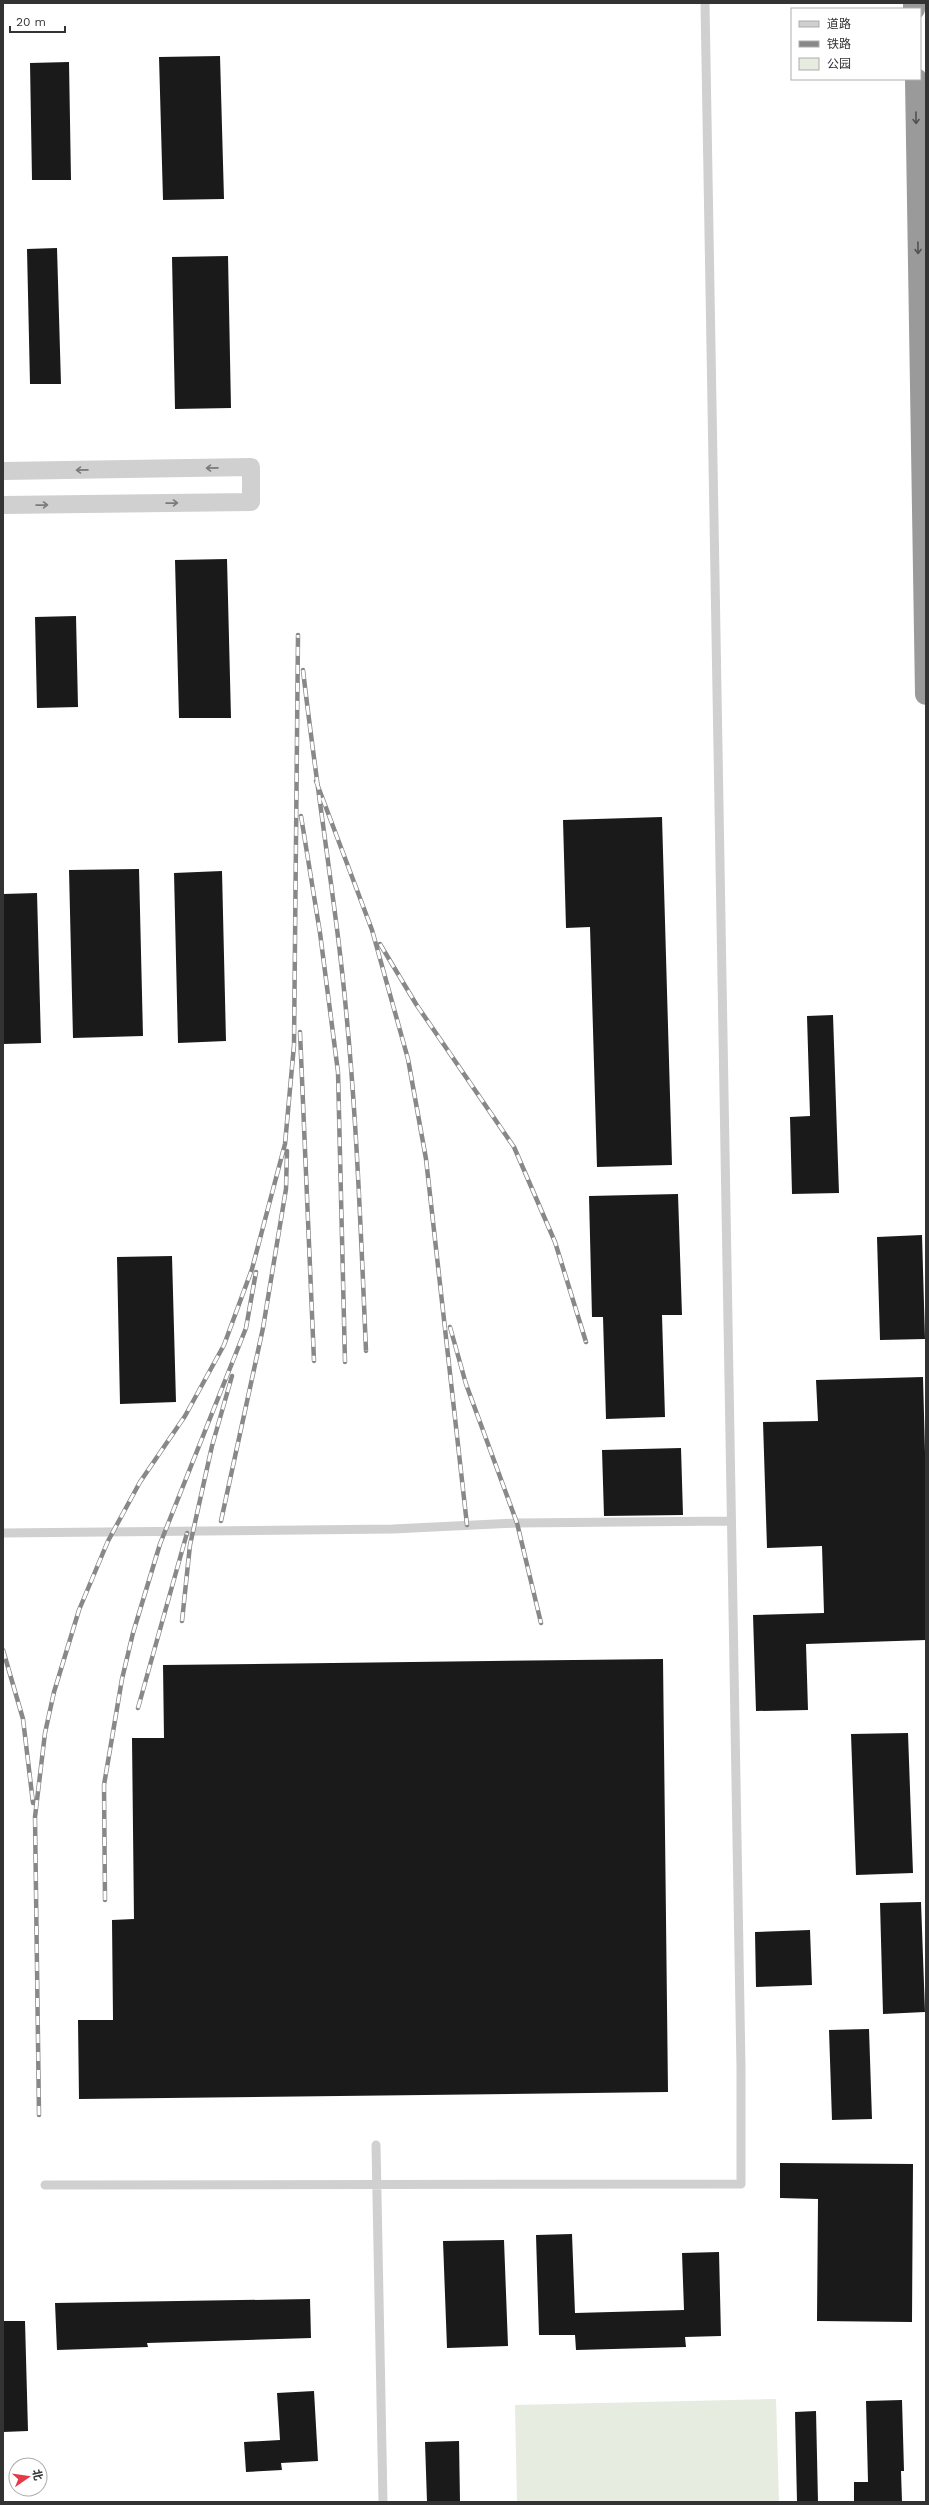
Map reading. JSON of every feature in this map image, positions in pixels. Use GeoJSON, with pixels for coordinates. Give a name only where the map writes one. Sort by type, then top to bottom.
{"type":"FeatureCollection","features":[{"type":"Feature","properties":{"kind":"highway"},"geometry":{"type":"LineString","coordinates":[[916,80],[926,694]]}},
{"type":"Feature","properties":{"kind":"street"},"geometry":{"type":"LineString","coordinates":[[3,471],[251,467],[251,502],[3,505]]}},
{"type":"Feature","properties":{"kind":"lane"},"geometry":{"type":"LineString","coordinates":[[45,2185],[741,2184],[741,2060],[705,3]]}},
{"type":"Feature","properties":{"kind":"lane"},"geometry":{"type":"LineString","coordinates":[[3,1533],[393,1529],[517,1523],[731,1521]]}},
{"type":"Feature","properties":{"kind":"lane"},"geometry":{"type":"LineString","coordinates":[[376,2145],[383,2502]]}},
{"type":"Feature","properties":{"kind":"green space"},"geometry":{"type":"Polygon","coordinates":[[[776,2399],[779,2502],[517,2502],[515,2405],[776,2399]]]}},
{"type":"Feature","properties":{"kind":"building"},"geometry":{"type":"Polygon","coordinates":[[[220,56],[224,199],[163,200],[159,57],[220,56]]]}},
{"type":"Feature","properties":{"kind":"building"},"geometry":{"type":"Polygon","coordinates":[[[69,62],[71,180],[32,180],[30,63],[69,62]]]}},
{"type":"Feature","properties":{"kind":"building"},"geometry":{"type":"Polygon","coordinates":[[[57,248],[61,384],[30,384],[27,249],[57,248]]]}},
{"type":"Feature","properties":{"kind":"building"},"geometry":{"type":"Polygon","coordinates":[[[228,256],[231,408],[175,409],[172,257],[228,256]]]}},
{"type":"Feature","properties":{"kind":"building"},"geometry":{"type":"Polygon","coordinates":[[[227,559],[231,718],[179,718],[175,560],[227,559]]]}},
{"type":"Feature","properties":{"kind":"building"},"geometry":{"type":"Polygon","coordinates":[[[76,616],[78,707],[37,708],[35,617],[76,616]]]}},
{"type":"Feature","properties":{"kind":"building"},"geometry":{"type":"Polygon","coordinates":[[[662,817],[672,1165],[597,1167],[590,927],[566,928],[563,820],[662,817]]]}},
{"type":"Feature","properties":{"kind":"building"},"geometry":{"type":"Polygon","coordinates":[[[139,869],[143,1036],[73,1038],[69,870],[139,869]]]}},
{"type":"Feature","properties":{"kind":"building"},"geometry":{"type":"Polygon","coordinates":[[[222,871],[226,1041],[178,1043],[174,873],[222,871]]]}},
{"type":"Feature","properties":{"kind":"building"},"geometry":{"type":"Polygon","coordinates":[[[37,893],[41,1043],[3,1044],[3,894],[37,893]]]}},
{"type":"Feature","properties":{"kind":"building"},"geometry":{"type":"Polygon","coordinates":[[[833,1015],[839,1193],[792,1194],[790,1117],[810,1116],[807,1016],[833,1015]]]}},
{"type":"Feature","properties":{"kind":"building"},"geometry":{"type":"Polygon","coordinates":[[[678,1194],[682,1315],[662,1315],[665,1417],[606,1419],[603,1317],[592,1317],[589,1196],[678,1194]]]}},
{"type":"Feature","properties":{"kind":"building"},"geometry":{"type":"Polygon","coordinates":[[[922,1235],[925,1339],[880,1340],[877,1237],[922,1235]]]}},
{"type":"Feature","properties":{"kind":"building"},"geometry":{"type":"Polygon","coordinates":[[[172,1256],[176,1402],[120,1404],[117,1257],[172,1256]]]}},
{"type":"Feature","properties":{"kind":"building"},"geometry":{"type":"Polygon","coordinates":[[[923,1377],[926,1490],[926,1640],[806,1644],[808,1710],[756,1711],[753,1615],[824,1613],[822,1546],[767,1548],[763,1422],[818,1421],[816,1380],[923,1377]]]}},
{"type":"Feature","properties":{"kind":"building"},"geometry":{"type":"Polygon","coordinates":[[[681,1448],[683,1515],[604,1516],[602,1450],[681,1448]]]}},
{"type":"Feature","properties":{"kind":"building"},"geometry":{"type":"Polygon","coordinates":[[[663,1659],[668,2092],[79,2099],[78,2020],[113,2020],[112,1920],[134,1919],[132,1738],[164,1738],[163,1665],[663,1659]]]}},
{"type":"Feature","properties":{"kind":"building"},"geometry":{"type":"Polygon","coordinates":[[[908,1733],[913,1873],[856,1875],[851,1734],[908,1733]]]}},
{"type":"Feature","properties":{"kind":"building"},"geometry":{"type":"Polygon","coordinates":[[[921,1902],[925,2012],[883,2014],[880,1903],[921,1902]]]}},
{"type":"Feature","properties":{"kind":"building"},"geometry":{"type":"Polygon","coordinates":[[[810,1930],[812,1985],[756,1987],[755,1932],[810,1930]]]}},
{"type":"Feature","properties":{"kind":"building"},"geometry":{"type":"Polygon","coordinates":[[[869,2029],[872,2119],[832,2120],[829,2030],[869,2029]]]}},
{"type":"Feature","properties":{"kind":"building"},"geometry":{"type":"Polygon","coordinates":[[[780,2163],[913,2164],[912,2322],[817,2321],[818,2199],[780,2198],[780,2163]]]}},
{"type":"Feature","properties":{"kind":"building"},"geometry":{"type":"Polygon","coordinates":[[[572,2234],[575,2313],[684,2310],[682,2253],[719,2252],[721,2336],[685,2337],[686,2347],[576,2350],[575,2335],[539,2335],[536,2235],[572,2234]]]}},
{"type":"Feature","properties":{"kind":"building"},"geometry":{"type":"Polygon","coordinates":[[[504,2240],[508,2346],[447,2348],[443,2241],[504,2240]]]}},
{"type":"Feature","properties":{"kind":"building"},"geometry":{"type":"Polygon","coordinates":[[[310,2299],[311,2338],[147,2343],[148,2347],[57,2350],[55,2303],[310,2299]]]}},
{"type":"Feature","properties":{"kind":"building"},"geometry":{"type":"Polygon","coordinates":[[[3,2321],[25,2321],[28,2431],[3,2432],[3,2321]]]}},
{"type":"Feature","properties":{"kind":"building"},"geometry":{"type":"Polygon","coordinates":[[[314,2391],[318,2461],[281,2463],[282,2470],[246,2472],[244,2442],[280,2440],[277,2393],[314,2391]]]}},
{"type":"Feature","properties":{"kind":"building"},"geometry":{"type":"Polygon","coordinates":[[[902,2400],[904,2471],[901,2471],[902,2502],[854,2502],[854,2482],[868,2482],[866,2401],[902,2400]]]}},
{"type":"Feature","properties":{"kind":"building"},"geometry":{"type":"Polygon","coordinates":[[[816,2411],[818,2502],[797,2502],[795,2412],[816,2411]]]}},
{"type":"Feature","properties":{"kind":"building"},"geometry":{"type":"Polygon","coordinates":[[[459,2441],[460,2502],[427,2502],[425,2442],[459,2441]]]}},
{"type":"Feature","properties":{"kind":"railway"},"geometry":{"type":"LineString","coordinates":[[39,2115],[35,1817],[45,1733],[54,1692],[79,1610],[108,1541],[140,1482],[185,1416],[224,1345],[252,1269],[285,1144],[294,1045],[298,635]]}},
{"type":"Feature","properties":{"kind":"railway"},"geometry":{"type":"LineString","coordinates":[[303,670],[337,929],[353,1087],[366,1351]]}},
{"type":"Feature","properties":{"kind":"railway"},"geometry":{"type":"LineString","coordinates":[[316,781],[372,930],[408,1059],[426,1159],[467,1525]]}},
{"type":"Feature","properties":{"kind":"railway"},"geometry":{"type":"LineString","coordinates":[[301,816],[320,933],[338,1072],[345,1362]]}},
{"type":"Feature","properties":{"kind":"railway"},"geometry":{"type":"LineString","coordinates":[[380,944],[416,1004],[514,1147],[555,1242],[586,1342]]}},
{"type":"Feature","properties":{"kind":"railway"},"geometry":{"type":"LineString","coordinates":[[300,1032],[314,1361]]}},
{"type":"Feature","properties":{"kind":"railway"},"geometry":{"type":"LineString","coordinates":[[221,1521],[263,1328],[286,1189],[287,1151]]}},
{"type":"Feature","properties":{"kind":"railway"},"geometry":{"type":"LineString","coordinates":[[105,1900],[104,1785],[122,1679],[133,1633],[160,1544],[246,1328],[256,1272]]}},
{"type":"Feature","properties":{"kind":"railway"},"geometry":{"type":"LineString","coordinates":[[450,1327],[466,1384],[517,1523],[541,1623]]}},
{"type":"Feature","properties":{"kind":"railway"},"geometry":{"type":"LineString","coordinates":[[182,1621],[190,1545],[212,1446],[232,1376]]}},
{"type":"Feature","properties":{"kind":"railway"},"geometry":{"type":"LineString","coordinates":[[138,1708],[187,1533]]}},
{"type":"Feature","properties":{"kind":"railway"},"geometry":{"type":"LineString","coordinates":[[3,1650],[23,1719],[33,1803]]}}]}
